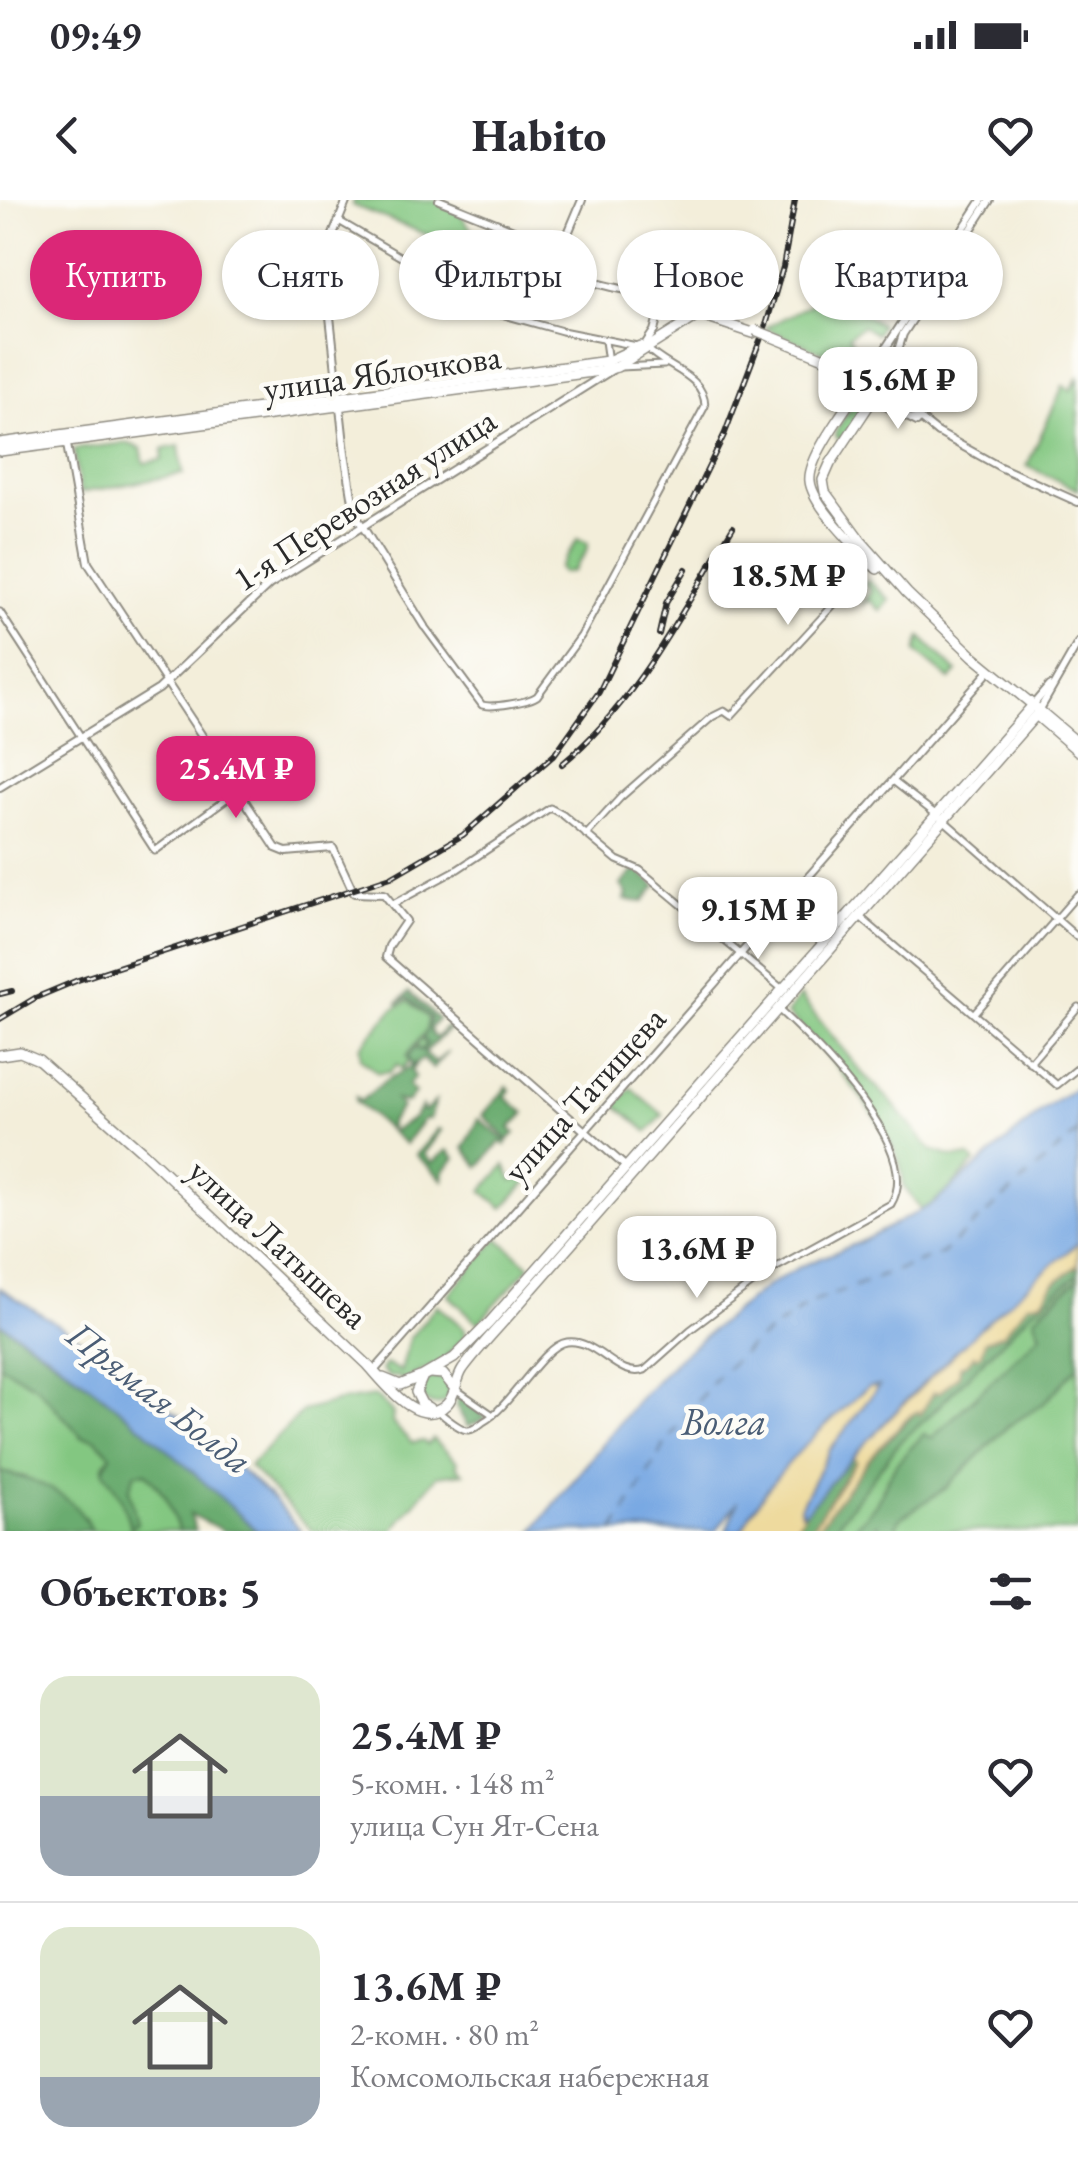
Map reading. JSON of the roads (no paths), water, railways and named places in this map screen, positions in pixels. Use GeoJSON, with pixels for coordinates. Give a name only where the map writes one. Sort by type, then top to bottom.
{"type":"FeatureCollection","features":[{"type":"Feature","properties":{"kind":"main road"},"geometry":{"type":"LineString","coordinates":[[348,200],[328,246],[325,271],[349,482],[360,526],[424,626]]}},
{"type":"Feature","properties":{"kind":"main road"},"geometry":{"type":"LineString","coordinates":[[439,200],[514,230]]}},
{"type":"Feature","properties":{"kind":"main road"},"geometry":{"type":"LineString","coordinates":[[569,230],[582,200]]}},
{"type":"Feature","properties":{"kind":"main road"},"geometry":{"type":"LineString","coordinates":[[982,200],[817,456],[810,475],[814,495],[874,562],[988,672],[1078,743]]}},
{"type":"Feature","properties":{"kind":"main road"},"geometry":{"type":"LineString","coordinates":[[874,562],[822,484],[830,464],[893,367],[903,334],[990,200]]}},
{"type":"Feature","properties":{"kind":"main road","name":"улица Яблочкова"},"geometry":{"type":"LineString","coordinates":[[644,346],[663,329],[698,312],[754,332]]}},
{"type":"Feature","properties":{"kind":"main road","name":"улица Яблочкова"},"geometry":{"type":"LineString","coordinates":[[0,451],[66,438],[612,366],[699,316],[754,332]]}},
{"type":"Feature","properties":{"kind":"main road"},"geometry":{"type":"LineString","coordinates":[[644,346],[657,320]]}},
{"type":"Feature","properties":{"kind":"main road"},"geometry":{"type":"LineString","coordinates":[[663,320],[663,329]]}},
{"type":"Feature","properties":{"kind":"main road"},"geometry":{"type":"LineString","coordinates":[[754,332],[867,377],[938,433]]}},
{"type":"Feature","properties":{"kind":"main road"},"geometry":{"type":"LineString","coordinates":[[770,337],[822,360],[874,400],[1000,467],[1078,502]]}},
{"type":"Feature","properties":{"kind":"main road"},"geometry":{"type":"LineString","coordinates":[[879,358],[893,367]]}},
{"type":"Feature","properties":{"kind":"main road","name":"1-я Перевозная улица"},"geometry":{"type":"LineString","coordinates":[[0,787],[167,683],[254,596],[612,366]]}},
{"type":"Feature","properties":{"kind":"main road"},"geometry":{"type":"LineString","coordinates":[[66,438],[88,563],[276,848],[286,852],[333,848],[354,894],[380,893],[406,921],[386,957],[625,1166]]}},
{"type":"Feature","properties":{"kind":"main road","name":"улица Яблочкова"},"geometry":{"type":"LineString","coordinates":[[0,442],[66,438]]}},
{"type":"Feature","properties":{"kind":"main road"},"geometry":{"type":"LineString","coordinates":[[828,439],[840,448]]}},
{"type":"Feature","properties":{"kind":"main road"},"geometry":{"type":"LineString","coordinates":[[817,456],[821,463],[830,464]]}},
{"type":"Feature","properties":{"kind":"main road"},"geometry":{"type":"LineString","coordinates":[[856,914],[781,988],[478,1334],[454,1358],[400,1384],[398,1398],[411,1408],[445,1406],[463,1369],[1011,738],[1078,643]]}},
{"type":"Feature","properties":{"kind":"main road","name":"улица Татищева"},"geometry":{"type":"LineString","coordinates":[[374,1370],[988,672]]}},
{"type":"Feature","properties":{"kind":"main road"},"geometry":{"type":"LineString","coordinates":[[1034,710],[1078,751]]}},
{"type":"Feature","properties":{"kind":"main road","name":"улица Латышева"},"geometry":{"type":"LineString","coordinates":[[0,1053],[22,1048],[32,1051],[137,1142],[374,1370],[398,1398]]}},
{"type":"Feature","properties":{"kind":"main road","name":"улица Латышева"},"geometry":{"type":"LineString","coordinates":[[374,1370],[392,1384],[400,1384]]}},
{"type":"Feature","properties":{"kind":"main road"},"geometry":{"type":"LineString","coordinates":[[424,1375],[443,1374],[455,1388]]}},
{"type":"Feature","properties":{"kind":"main road"},"geometry":{"type":"LineString","coordinates":[[424,1375],[416,1392],[422,1404],[433,1409]]}},
{"type":"Feature","properties":{"kind":"street"},"geometry":{"type":"LineString","coordinates":[[338,221],[507,317],[605,341],[644,346],[701,388],[704,406],[699,419],[581,636],[536,696],[530,701],[482,705],[424,626]]}},
{"type":"Feature","properties":{"kind":"street"},"geometry":{"type":"LineString","coordinates":[[605,341],[612,366],[666,364]]}},
{"type":"Feature","properties":{"kind":"street"},"geometry":{"type":"LineString","coordinates":[[586,835],[712,716],[723,711],[730,716],[874,562]]}},
{"type":"Feature","properties":{"kind":"street"},"geometry":{"type":"LineString","coordinates":[[0,612],[154,851],[238,791]]}},
{"type":"Feature","properties":{"kind":"street"},"geometry":{"type":"LineString","coordinates":[[893,781],[1078,938]]}},
{"type":"Feature","properties":{"kind":"street"},"geometry":{"type":"LineString","coordinates":[[393,904],[458,869],[544,810],[557,810],[617,860],[640,870],[781,988]]}},
{"type":"Feature","properties":{"kind":"street"},"geometry":{"type":"LineString","coordinates":[[974,1014],[1078,894]]}},
{"type":"Feature","properties":{"kind":"street"},"geometry":{"type":"LineString","coordinates":[[856,914],[1057,1085],[1078,1068]]}},
{"type":"Feature","properties":{"kind":"street"},"geometry":{"type":"LineString","coordinates":[[1030,1063],[1078,1007]]}},
{"type":"Feature","properties":{"kind":"street"},"geometry":{"type":"LineString","coordinates":[[433,1409],[469,1430],[496,1416],[556,1346],[592,1346],[636,1374],[766,1273],[886,1209],[896,1196],[900,1178],[877,1124],[823,1050],[778,1010]]}},
{"type":"Feature","properties":{"kind":"street"},"geometry":{"type":"LineString","coordinates":[[455,1388],[496,1416]]}},
{"type":"Feature","properties":{"kind":"water","name":"Волга"},"geometry":{"type":"Polygon","coordinates":[[[1078,1089],[1078,1243],[936,1370],[807,1510],[802,1513],[800,1507],[830,1450],[879,1386],[868,1387],[797,1453],[741,1531],[726,1531],[738,1501],[716,1531],[533,1531],[637,1401],[675,1361],[731,1314],[801,1266],[858,1243],[933,1204],[1043,1110],[1078,1089]]]}},
{"type":"Feature","properties":{"kind":"water"},"geometry":{"type":"Polygon","coordinates":[[[0,1288],[81,1339],[181,1416],[274,1500],[301,1531],[257,1531],[102,1395],[0,1323],[0,1288]]]}},
{"type":"Feature","properties":{"kind":"railway"},"geometry":{"type":"LineString","coordinates":[[0,1019],[35,998],[78,980],[391,877],[463,835],[554,755],[599,692],[725,433],[767,322],[783,267],[795,200]]}},
{"type":"Feature","properties":{"kind":"railway"},"geometry":{"type":"LineString","coordinates":[[562,764],[589,739],[636,683],[733,527]]}},
{"type":"Feature","properties":{"kind":"railway"},"geometry":{"type":"LineString","coordinates":[[659,634],[666,603],[686,569]]}},
{"type":"Feature","properties":{"kind":"railway"},"geometry":{"type":"LineString","coordinates":[[0,994],[12,991]]}},
{"type":"Feature","properties":{"kind":"water label","name":"Прямая Болда"},"geometry":{"type":"Point","coordinates":[160,1397]}}]}
